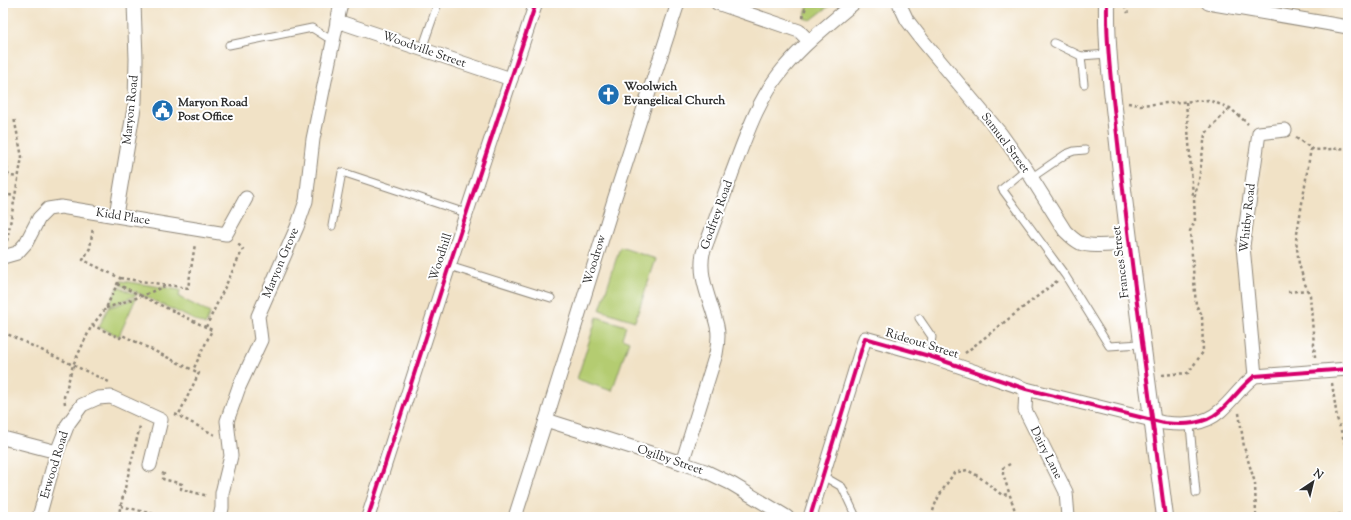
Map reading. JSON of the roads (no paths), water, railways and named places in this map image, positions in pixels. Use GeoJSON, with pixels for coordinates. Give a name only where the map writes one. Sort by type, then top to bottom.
{"type":"FeatureCollection","features":[{"type":"Feature","properties":{"kind":"street","name":"Maryon Road"},"geometry":{"type":"LineString","coordinates":[[116,215],[134,102],[136,60],[134,3]]}},
{"type":"Feature","properties":{"kind":"street","name":"Maryon Grove"},"geometry":{"type":"LineString","coordinates":[[220,517],[222,508],[222,493],[231,456],[227,421],[239,387],[261,340],[258,316],[297,227],[306,201],[313,139],[341,3]]}},
{"type":"Feature","properties":{"kind":"street","name":"Woodhill"},"geometry":{"type":"LineString","coordinates":[[368,517],[466,213],[536,3]]}},
{"type":"Feature","properties":{"kind":"street","name":"Woodrow"},"geometry":{"type":"LineString","coordinates":[[515,517],[615,197],[678,3]]}},
{"type":"Feature","properties":{"kind":"street"},"geometry":{"type":"LineString","coordinates":[[717,3],[799,31],[809,41]]}},
{"type":"Feature","properties":{"kind":"street","name":"Godfrey Road"},"geometry":{"type":"LineString","coordinates":[[682,462],[716,354],[718,340],[717,327],[702,275],[701,263],[744,140],[757,110],[768,90],[782,70],[809,41],[854,3]]}},
{"type":"Feature","properties":{"kind":"street","name":"Samuel Street"},"geometry":{"type":"LineString","coordinates":[[899,3],[907,20],[1001,134],[1029,174],[1065,231],[1073,239],[1082,244],[1129,244]]}},
{"type":"Feature","properties":{"kind":"street","name":"Frances Street"},"geometry":{"type":"LineString","coordinates":[[1107,3],[1108,54],[1129,244],[1165,517]]}},
{"type":"Feature","properties":{"kind":"street"},"geometry":{"type":"LineString","coordinates":[[1208,3],[1242,6],[1348,27]]}},
{"type":"Feature","properties":{"kind":"street","name":"Woodville Street"},"geometry":{"type":"LineString","coordinates":[[337,21],[511,79]]}},
{"type":"Feature","properties":{"kind":"street","name":"Whitby Road"},"geometry":{"type":"LineString","coordinates":[[1255,376],[1243,246],[1259,133],[1284,130]]}},
{"type":"Feature","properties":{"kind":"street","name":"Kidd Place"},"geometry":{"type":"LineString","coordinates":[[4,257],[17,253],[26,243],[39,218],[48,208],[61,207],[96,212],[226,234],[246,198]]}},
{"type":"Feature","properties":{"kind":"street","name":"Rideout Street"},"geometry":{"type":"LineString","coordinates":[[810,517],[865,338],[930,356],[1026,389],[1164,423],[1190,425]]}},
{"type":"Feature","properties":{"kind":"street"},"geometry":{"type":"LineString","coordinates":[[1190,425],[1207,419],[1220,411],[1246,382],[1255,376],[1348,368]]}},
{"type":"Feature","properties":{"kind":"street","name":"Dairy Lane"},"geometry":{"type":"LineString","coordinates":[[1026,389],[1024,410],[1066,492],[1068,517]]}},
{"type":"Feature","properties":{"kind":"street","name":"Erwood Road"},"geometry":{"type":"LineString","coordinates":[[39,517],[57,452],[68,424],[82,406],[98,398],[111,397],[161,420],[148,468]]}},
{"type":"Feature","properties":{"kind":"street","name":"Ogilby Street"},"geometry":{"type":"LineString","coordinates":[[546,420],[682,462],[705,471],[732,484],[784,516]]}},
{"type":"Feature","properties":{"kind":"street"},"geometry":{"type":"LineString","coordinates":[[3,438],[57,452]]}},
{"type":"Feature","properties":{"kind":"lane"},"geometry":{"type":"LineString","coordinates":[[422,49],[438,3]]}},
{"type":"Feature","properties":{"kind":"lane"},"geometry":{"type":"LineString","coordinates":[[229,45],[312,28],[333,41]]}},
{"type":"Feature","properties":{"kind":"lane"},"geometry":{"type":"LineString","coordinates":[[1054,42],[1081,56],[1108,54]]}},
{"type":"Feature","properties":{"kind":"lane"},"geometry":{"type":"LineString","coordinates":[[1081,56],[1084,84]]}},
{"type":"Feature","properties":{"kind":"lane"},"geometry":{"type":"LineString","coordinates":[[1085,150],[1074,151],[1066,154],[1002,190],[1065,275],[1109,346],[1141,344]]}},
{"type":"Feature","properties":{"kind":"lane"},"geometry":{"type":"LineString","coordinates":[[332,226],[342,172],[466,213]]}},
{"type":"Feature","properties":{"kind":"lane"},"geometry":{"type":"LineString","coordinates":[[449,266],[551,298]]}},
{"type":"Feature","properties":{"kind":"lane"},"geometry":{"type":"LineString","coordinates":[[919,318],[932,337],[930,356]]}},
{"type":"Feature","properties":{"kind":"lane"},"geometry":{"type":"LineString","coordinates":[[1190,425],[1196,493]]}},
{"type":"Feature","properties":{"kind":"lane"},"geometry":{"type":"LineString","coordinates":[[823,476],[842,487],[856,517]]}},
{"type":"Feature","properties":{"kind":"place","name":"Woolwich Evangelical Church"},"geometry":{"type":"Point","coordinates":[609,94]}},
{"type":"Feature","properties":{"kind":"place","name":"Maryon Road Post Office"},"geometry":{"type":"Point","coordinates":[163,110]}}]}
